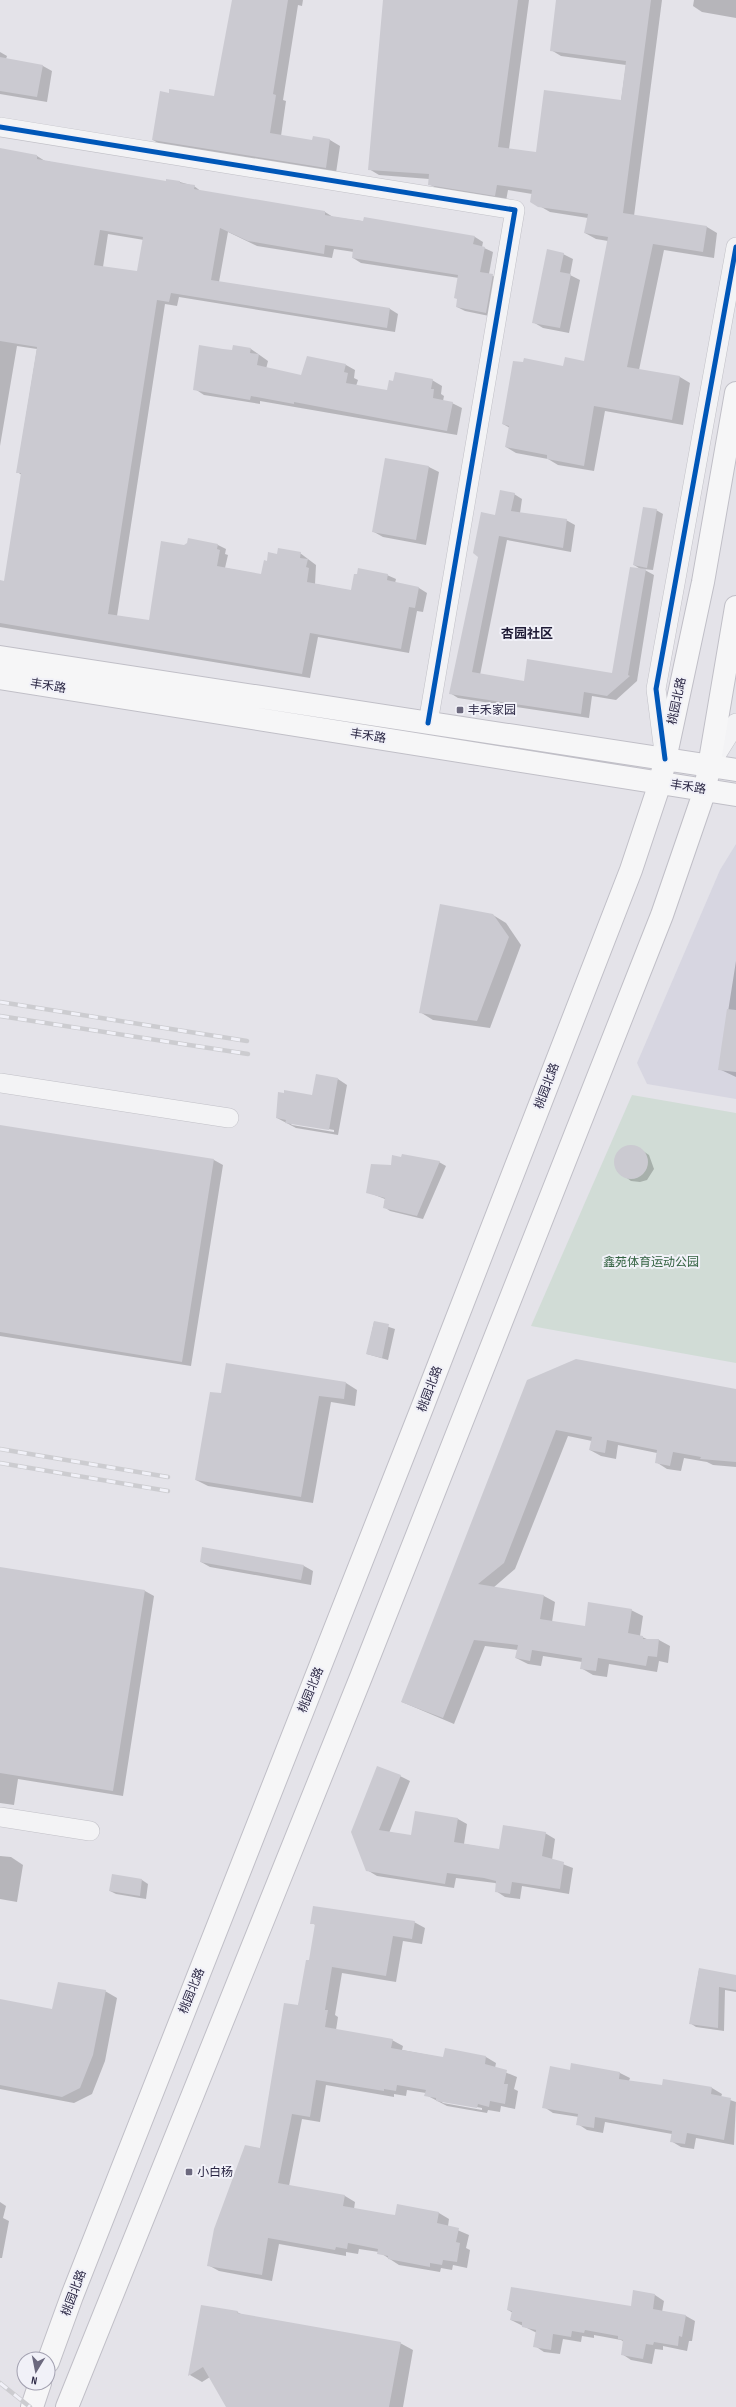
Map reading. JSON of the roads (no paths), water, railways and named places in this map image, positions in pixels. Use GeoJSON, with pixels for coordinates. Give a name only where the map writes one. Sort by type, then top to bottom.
{"type":"FeatureCollection","features":[{"type":"Feature","properties":{"kind":"main road","name":"桃园北路"},"geometry":{"type":"LineString","coordinates":[[52,2351],[72,2296],[422,1408],[628,877],[660,783],[703,582],[736,393]]}},
{"type":"Feature","properties":{"kind":"main road"},"geometry":{"type":"LineString","coordinates":[[67,2407],[361,1677],[662,915],[705,790],[736,607]]}},
{"type":"Feature","properties":{"kind":"main road","name":"丰禾路"},"geometry":{"type":"LineString","coordinates":[[0,657],[736,770]]}},
{"type":"Feature","properties":{"kind":"main road","name":"丰禾路"},"geometry":{"type":"LineString","coordinates":[[0,678],[736,795]]}},
{"type":"Feature","properties":{"kind":"main road"},"geometry":{"type":"LineString","coordinates":[[32,2407],[37,2391]]}},
{"type":"Feature","properties":{"kind":"street"},"geometry":{"type":"LineString","coordinates":[[0,126],[515,210],[428,723]]}},
{"type":"Feature","properties":{"kind":"street"},"geometry":{"type":"LineString","coordinates":[[665,759],[656,689],[736,247]]}},
{"type":"Feature","properties":{"kind":"street"},"geometry":{"type":"LineString","coordinates":[[710,766],[736,723]]}},
{"type":"Feature","properties":{"kind":"street"},"geometry":{"type":"LineString","coordinates":[[0,1083],[229,1118]]}},
{"type":"Feature","properties":{"kind":"street"},"geometry":{"type":"LineString","coordinates":[[0,1817],[90,1831]]}},
{"type":"Feature","properties":{"kind":"railway"},"geometry":{"type":"LineString","coordinates":[[0,1002],[247,1041]]}},
{"type":"Feature","properties":{"kind":"railway"},"geometry":{"type":"LineString","coordinates":[[0,1016],[248,1054]]}},
{"type":"Feature","properties":{"kind":"railway"},"geometry":{"type":"LineString","coordinates":[[0,1449],[168,1477]]}},
{"type":"Feature","properties":{"kind":"railway"},"geometry":{"type":"LineString","coordinates":[[0,1463],[168,1491]]}},
{"type":"Feature","properties":{"kind":"railway"},"geometry":{"type":"LineString","coordinates":[[0,2383],[30,2407]]}},
{"type":"Feature","properties":{"kind":"place","name":"丰禾家园"},"geometry":{"type":"Point","coordinates":[460,710]}},
{"type":"Feature","properties":{"kind":"place","name":"小白杨"},"geometry":{"type":"Point","coordinates":[189,2172]}},
{"type":"Feature","properties":{"kind":"district","name":"杏园社区"},"geometry":{"type":"Point","coordinates":[527,634]}},
{"type":"Feature","properties":{"kind":"park label","name":"鑫苑体育运动公园"},"geometry":{"type":"Point","coordinates":[651,1262]}}]}
